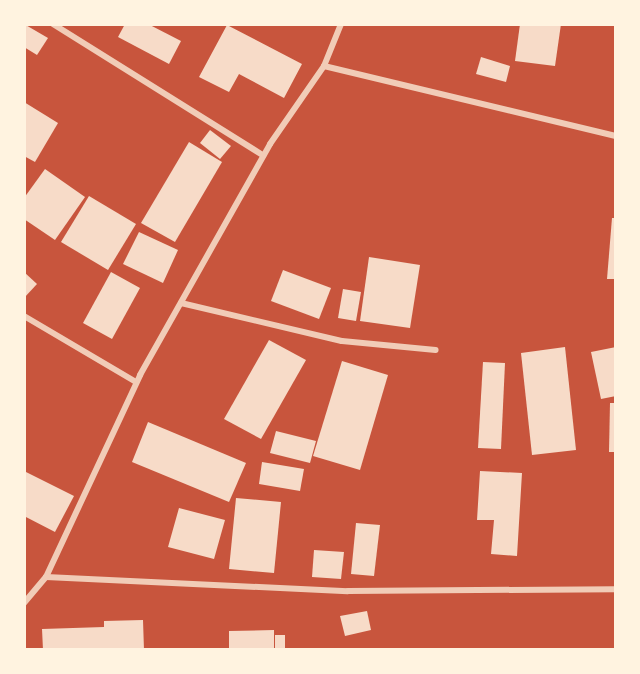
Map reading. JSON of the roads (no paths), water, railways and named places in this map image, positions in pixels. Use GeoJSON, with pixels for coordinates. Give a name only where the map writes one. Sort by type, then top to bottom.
{"type":"FeatureCollection","features":[{"type":"Feature","properties":{"kind":"street"},"geometry":{"type":"LineString","coordinates":[[53,24],[263,155]]}},
{"type":"Feature","properties":{"kind":"street"},"geometry":{"type":"LineString","coordinates":[[24,603],[46,578],[136,382],[263,155],[324,66],[341,24]]}},
{"type":"Feature","properties":{"kind":"street"},"geometry":{"type":"LineString","coordinates":[[324,66],[616,136]]}},
{"type":"Feature","properties":{"kind":"street"},"geometry":{"type":"LineString","coordinates":[[181,303],[342,341],[436,350]]}},
{"type":"Feature","properties":{"kind":"street"},"geometry":{"type":"LineString","coordinates":[[24,316],[136,382]]}},
{"type":"Feature","properties":{"kind":"street"},"geometry":{"type":"LineString","coordinates":[[46,578],[348,591],[616,589]]}}]}
